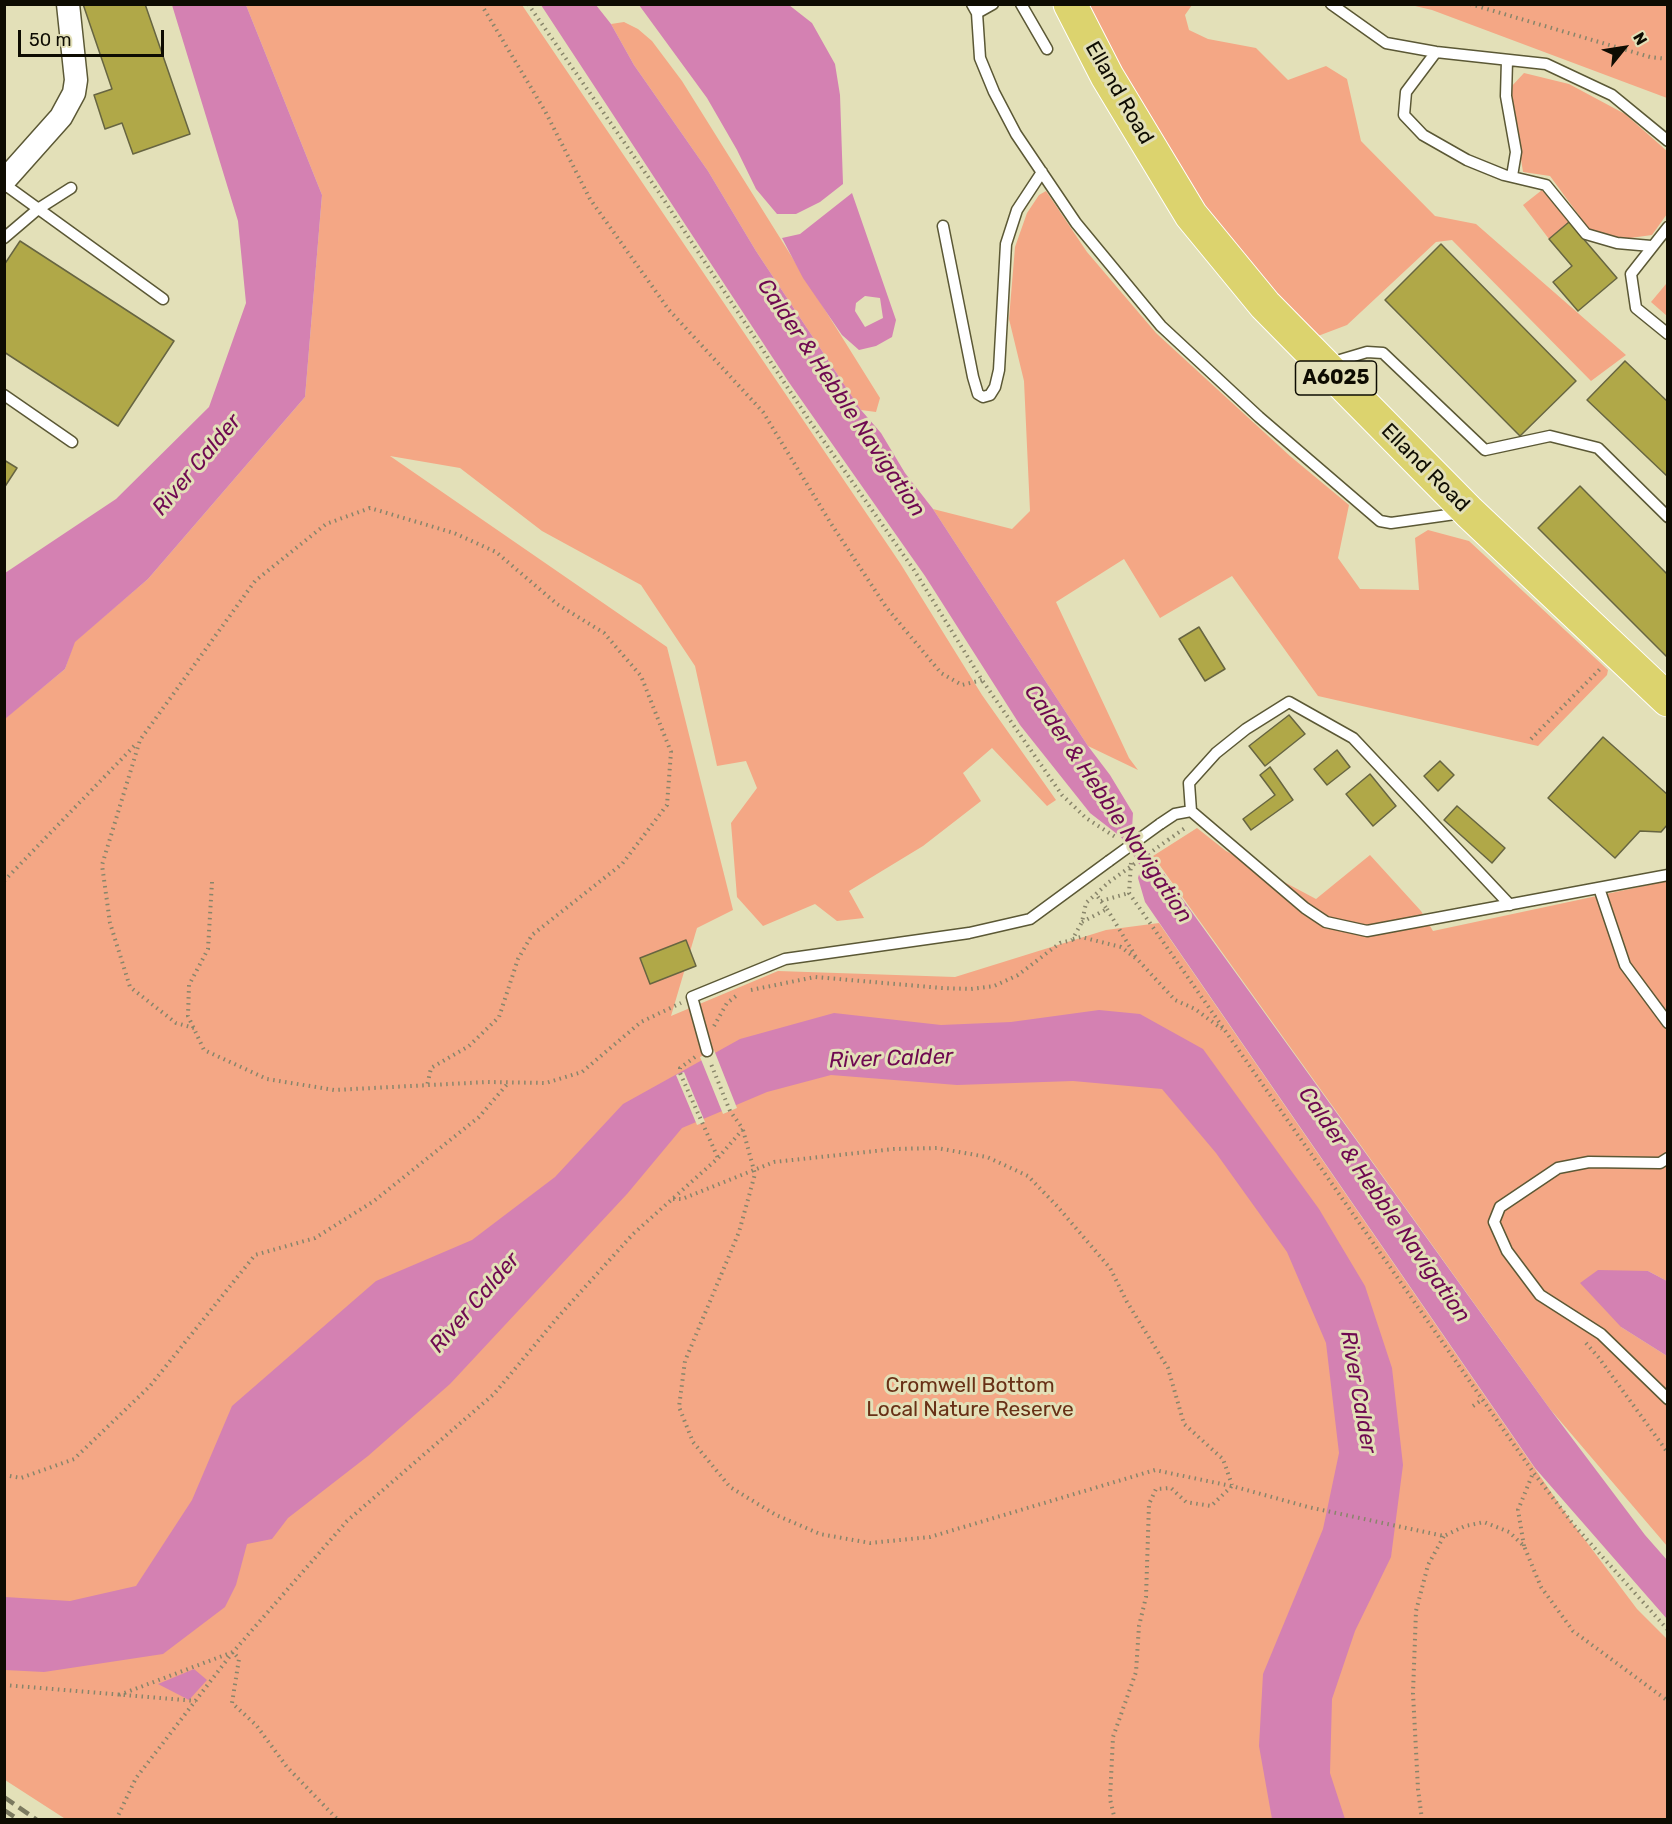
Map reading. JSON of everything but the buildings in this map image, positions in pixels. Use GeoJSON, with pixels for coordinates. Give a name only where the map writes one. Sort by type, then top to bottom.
{"type":"FeatureCollection","features":[{"type":"Feature","properties":{"kind":"main road","name":"Elland Road"},"geometry":{"type":"LineString","coordinates":[[1070,4],[1107,76],[1191,215],[1265,305],[1468,512],[1668,700]]}},
{"type":"Feature","properties":{"kind":"street"},"geometry":{"type":"LineString","coordinates":[[4,183],[61,117],[74,93],[76,80],[68,4]]}},
{"type":"Feature","properties":{"kind":"lane"},"geometry":{"type":"LineString","coordinates":[[993,4],[974,9],[980,58],[994,92],[1016,134],[1076,223],[1161,326],[1259,417],[1380,521],[1391,523],[1468,512]]}},
{"type":"Feature","properties":{"kind":"lane"},"geometry":{"type":"LineString","coordinates":[[1021,4],[1047,49]]}},
{"type":"Feature","properties":{"kind":"lane"},"geometry":{"type":"LineString","coordinates":[[1331,4],[1386,43],[1436,52],[1546,64],[1612,95],[1668,141]]}},
{"type":"Feature","properties":{"kind":"lane"},"geometry":{"type":"LineString","coordinates":[[1436,52],[1406,92],[1404,115],[1423,135],[1467,160],[1546,185],[1586,234],[1617,243],[1652,246]]}},
{"type":"Feature","properties":{"kind":"lane"},"geometry":{"type":"LineString","coordinates":[[1507,60],[1506,96],[1516,152],[1512,176]]}},
{"type":"Feature","properties":{"kind":"lane"},"geometry":{"type":"LineString","coordinates":[[943,226],[973,377],[978,394],[983,397],[990,395],[995,387],[999,370],[1006,244],[1017,210],[1042,172]]}},
{"type":"Feature","properties":{"kind":"lane"},"geometry":{"type":"LineString","coordinates":[[4,183],[163,299]]}},
{"type":"Feature","properties":{"kind":"lane"},"geometry":{"type":"LineString","coordinates":[[4,238],[38,208],[71,188]]}},
{"type":"Feature","properties":{"kind":"lane"},"geometry":{"type":"LineString","coordinates":[[1668,227],[1631,273],[1636,308],[1668,334]]}},
{"type":"Feature","properties":{"kind":"lane"},"geometry":{"type":"LineString","coordinates":[[1324,365],[1367,352],[1383,353],[1485,450],[1550,436],[1598,448],[1668,517]]}},
{"type":"Feature","properties":{"kind":"lane"},"geometry":{"type":"LineString","coordinates":[[4,395],[72,442]]}},
{"type":"Feature","properties":{"kind":"lane"},"geometry":{"type":"LineString","coordinates":[[1510,905],[1353,738],[1289,702],[1246,729],[1216,753],[1189,783],[1191,811],[1289,895],[1326,922],[1367,931],[1510,905],[1668,875]]}},
{"type":"Feature","properties":{"kind":"lane"},"geometry":{"type":"LineString","coordinates":[[706,1049],[692,997],[785,958],[969,933],[1030,919],[1160,824],[1175,814],[1191,811]]}},
{"type":"Feature","properties":{"kind":"lane"},"geometry":{"type":"LineString","coordinates":[[1599,888],[1625,964],[1668,1023]]}},
{"type":"Feature","properties":{"kind":"lane"},"geometry":{"type":"LineString","coordinates":[[1668,1158],[1660,1162],[1589,1162],[1558,1168],[1500,1207],[1494,1222],[1507,1251],[1540,1295],[1601,1334],[1668,1400]]}},
{"type":"Feature","properties":{"kind":"path"},"geometry":{"type":"LineString","coordinates":[[481,4],[545,111],[591,199],[669,310],[763,412],[830,522],[886,607],[941,673],[962,685],[982,680]]}},
{"type":"Feature","properties":{"kind":"path"},"geometry":{"type":"LineString","coordinates":[[528,4],[660,194],[809,420],[901,552],[982,680],[1062,795],[1086,818],[1118,839],[1122,848]]}},
{"type":"Feature","properties":{"kind":"path"},"geometry":{"type":"LineString","coordinates":[[1470,4],[1650,57],[1668,59]]}},
{"type":"Feature","properties":{"kind":"path"},"geometry":{"type":"LineString","coordinates":[[4,881],[140,740],[255,581],[326,524],[370,508],[454,533],[496,552],[557,604],[604,633],[641,676],[671,752],[667,805],[622,864],[532,935],[518,959],[499,1017],[469,1046],[431,1068],[427,1086]]}},
{"type":"Feature","properties":{"kind":"path"},"geometry":{"type":"LineString","coordinates":[[1532,739],[1616,653]]}},
{"type":"Feature","properties":{"kind":"path"},"geometry":{"type":"LineString","coordinates":[[140,740],[102,866],[110,923],[130,987],[176,1023],[194,1028]]}},
{"type":"Feature","properties":{"kind":"path"},"geometry":{"type":"LineString","coordinates":[[1072,940],[1082,922],[1086,903],[1095,893],[1168,840]]}},
{"type":"Feature","properties":{"kind":"path"},"geometry":{"type":"LineString","coordinates":[[1128,857],[1132,866],[1129,893],[1225,1032],[1533,1472],[1581,1533],[1668,1630]]}},
{"type":"Feature","properties":{"kind":"path"},"geometry":{"type":"LineString","coordinates":[[212,882],[208,948],[189,985],[188,1016],[204,1050],[267,1079],[334,1090],[509,1082],[546,1083],[582,1072],[641,1022],[692,997]]}},
{"type":"Feature","properties":{"kind":"path"},"geometry":{"type":"LineString","coordinates":[[1095,893],[1138,960]]}},
{"type":"Feature","properties":{"kind":"path"},"geometry":{"type":"LineString","coordinates":[[1101,901],[1129,893]]}},
{"type":"Feature","properties":{"kind":"path"},"geometry":{"type":"LineString","coordinates":[[1082,922],[1107,909]]}},
{"type":"Feature","properties":{"kind":"path"},"geometry":{"type":"LineString","coordinates":[[718,1158],[703,1130],[680,1068],[706,1049],[727,1003],[741,993],[815,977],[971,990],[994,986],[1018,975],[1060,943],[1081,937],[1121,947],[1138,960],[1175,1000],[1195,1009],[1225,1032]]}},
{"type":"Feature","properties":{"kind":"path"},"geometry":{"type":"LineString","coordinates":[[706,1049],[730,1111],[743,1130],[753,1169],[739,1232],[685,1361],[679,1407],[693,1442],[730,1487],[776,1515],[819,1534],[870,1543],[930,1537],[1155,1470],[1232,1486],[1308,1507],[1444,1536]]}},
{"type":"Feature","properties":{"kind":"path"},"geometry":{"type":"LineString","coordinates":[[4,1475],[21,1478],[74,1459],[150,1386],[255,1255],[315,1238],[374,1201],[479,1117],[509,1082]]}},
{"type":"Feature","properties":{"kind":"path"},"geometry":{"type":"LineString","coordinates":[[116,1820],[136,1778],[233,1652],[347,1521],[494,1394],[558,1317],[633,1234],[718,1158],[743,1130]]}},
{"type":"Feature","properties":{"kind":"path"},"geometry":{"type":"LineString","coordinates":[[672,1198],[682,1199],[774,1162],[937,1148],[987,1157],[1028,1176],[1110,1268],[1127,1302],[1168,1368],[1184,1424],[1223,1459],[1232,1486]]}},
{"type":"Feature","properties":{"kind":"path"},"geometry":{"type":"LineString","coordinates":[[1584,1342],[1599,1358],[1668,1453]]}},
{"type":"Feature","properties":{"kind":"path"},"geometry":{"type":"LineString","coordinates":[[1473,1406],[1483,1399]]}},
{"type":"Feature","properties":{"kind":"path"},"geometry":{"type":"LineString","coordinates":[[1533,1472],[1518,1510],[1524,1546],[1541,1587],[1573,1631],[1668,1701]]}},
{"type":"Feature","properties":{"kind":"path"},"geometry":{"type":"LineString","coordinates":[[1115,1820],[1110,1799],[1113,1737],[1136,1672],[1139,1626],[1146,1597],[1149,1504],[1156,1488],[1172,1488],[1186,1502],[1212,1506],[1232,1486]]}},
{"type":"Feature","properties":{"kind":"path"},"geometry":{"type":"LineString","coordinates":[[1422,1820],[1413,1693],[1416,1611],[1428,1566],[1444,1536],[1465,1526],[1484,1522],[1509,1532],[1524,1546]]}},
{"type":"Feature","properties":{"kind":"path"},"geometry":{"type":"LineString","coordinates":[[119,1695],[233,1652]]}},
{"type":"Feature","properties":{"kind":"path"},"geometry":{"type":"LineString","coordinates":[[233,1652],[239,1659],[232,1703],[256,1725],[287,1767],[338,1820]]}},
{"type":"Feature","properties":{"kind":"path"},"geometry":{"type":"LineString","coordinates":[[4,1685],[196,1701]]}},
{"type":"Feature","properties":{"kind":"green space","name":"Cromwell Bottom Local Nature Reserve"},"geometry":{"type":"Polygon","coordinates":[[[246,5],[522,5],[900,563],[982,695],[1056,800],[1047,806],[992,748],[963,773],[981,801],[923,846],[849,891],[864,918],[837,921],[815,904],[763,926],[737,897],[731,823],[757,788],[746,761],[717,766],[695,666],[641,585],[542,531],[460,468],[390,456],[667,647],[733,910],[697,928],[671,1016],[778,971],[955,977],[1106,930],[1159,923],[1573,1524],[1637,1609],[1667,1639],[1667,1819],[67,1820],[5,1780],[4,719],[65,669],[74,642],[148,579],[305,397],[322,195],[246,5]]]}},
{"type":"Feature","properties":{"kind":"green space"},"geometry":{"type":"Polygon","coordinates":[[[1078,5],[1192,5],[1185,15],[1189,30],[1208,39],[1256,48],[1288,80],[1326,66],[1347,79],[1361,141],[1435,216],[1476,224],[1626,355],[1591,381],[1452,240],[1436,242],[1347,325],[1310,339],[1196,211],[1078,5]]]}},
{"type":"Feature","properties":{"kind":"green space"},"geometry":{"type":"Polygon","coordinates":[[[1411,5],[1667,5],[1667,98],[1432,10],[1411,5]]]}},
{"type":"Feature","properties":{"kind":"green space"},"geometry":{"type":"Polygon","coordinates":[[[624,22],[638,29],[652,41],[682,81],[880,398],[876,412],[861,410],[756,251],[708,171],[634,65],[611,24],[624,22]]]}},
{"type":"Feature","properties":{"kind":"green space"},"geometry":{"type":"Polygon","coordinates":[[[1524,73],[1569,84],[1625,114],[1667,151],[1667,214],[1652,235],[1623,239],[1589,229],[1550,176],[1523,172],[1510,88],[1524,73]]]}},
{"type":"Feature","properties":{"kind":"green space"},"geometry":{"type":"Polygon","coordinates":[[[1542,190],[1569,222],[1549,239],[1523,205],[1542,190]]]}},
{"type":"Feature","properties":{"kind":"green space"},"geometry":{"type":"Polygon","coordinates":[[[1046,191],[1087,252],[1156,333],[1290,456],[1349,505],[1338,558],[1360,589],[1419,590],[1415,538],[1428,530],[1469,541],[1608,670],[1607,675],[1538,746],[1318,696],[1232,576],[1160,618],[1124,559],[1056,602],[1129,758],[1138,770],[1088,746],[933,509],[1012,529],[1030,511],[1024,381],[1009,319],[1015,247],[1027,213],[1039,195],[1046,191]]]}},
{"type":"Feature","properties":{"kind":"green space"},"geometry":{"type":"Polygon","coordinates":[[[1666,284],[1668,285],[1667,316],[1651,302],[1666,284]]]}},
{"type":"Feature","properties":{"kind":"green space"},"geometry":{"type":"Polygon","coordinates":[[[1197,828],[1226,851],[1316,899],[1370,855],[1421,911],[1433,931],[1667,881],[1667,1281],[1648,1271],[1621,1327],[1667,1356],[1667,1546],[1550,1409],[1153,856],[1197,828]]]}},
{"type":"Feature","properties":{"kind":"water","name":"River Calder"},"geometry":{"type":"Polygon","coordinates":[[[172,5],[246,5],[322,195],[305,397],[148,579],[75,642],[65,669],[5,719],[5,573],[116,499],[209,407],[246,303],[238,221],[172,5]]]}},
{"type":"Feature","properties":{"kind":"water","name":"Calder & Hebble Navigation"},"geometry":{"type":"Polygon","coordinates":[[[541,5],[596,5],[611,24],[634,65],[708,171],[756,251],[861,410],[881,433],[905,473],[933,509],[1088,746],[1110,775],[1133,813],[1132,829],[1550,1409],[1645,1535],[1667,1560],[1667,1619],[1535,1468],[1145,902],[1138,878],[1141,867],[1121,837],[1090,813],[1020,725],[925,576],[788,381],[541,5]]]}},
{"type":"Feature","properties":{"kind":"water"},"geometry":{"type":"Polygon","coordinates":[[[639,5],[789,5],[812,23],[835,64],[840,95],[843,184],[820,202],[796,214],[777,214],[756,189],[707,98],[639,5]]]}},
{"type":"Feature","properties":{"kind":"water"},"geometry":{"type":"Polygon","coordinates":[[[852,193],[896,320],[892,337],[876,346],[859,350],[842,335],[803,278],[782,238],[800,234],[852,193]],[[865,296],[856,303],[855,311],[865,327],[883,318],[880,298],[865,296]]]}},
{"type":"Feature","properties":{"kind":"water","name":"River Calder"},"geometry":{"type":"Polygon","coordinates":[[[1099,1010],[1140,1014],[1203,1049],[1319,1209],[1365,1286],[1392,1368],[1403,1465],[1391,1557],[1355,1631],[1332,1699],[1330,1773],[1345,1819],[1272,1819],[1259,1746],[1263,1674],[1323,1529],[1339,1453],[1326,1343],[1287,1252],[1216,1153],[1162,1089],[1073,1081],[957,1085],[831,1075],[767,1092],[682,1128],[627,1194],[450,1384],[368,1456],[288,1518],[272,1539],[247,1544],[236,1585],[225,1607],[163,1654],[44,1672],[5,1670],[5,1597],[70,1601],[136,1586],[192,1500],[232,1406],[376,1281],[472,1240],[555,1177],[623,1104],[740,1039],[834,1013],[941,1025],[1011,1022],[1099,1010]]]}},
{"type":"Feature","properties":{"kind":"water"},"geometry":{"type":"Polygon","coordinates":[[[1598,1270],[1648,1271],[1667,1281],[1667,1356],[1621,1327],[1580,1283],[1598,1270]]]}},
{"type":"Feature","properties":{"kind":"water"},"geometry":{"type":"Polygon","coordinates":[[[194,1669],[207,1680],[189,1700],[158,1684],[194,1669]]]}},
{"type":"Feature","properties":{"kind":"pier"},"geometry":{"type":"Polygon","coordinates":[[[714,1050],[737,1108],[723,1114],[700,1057],[714,1050]]]}},
{"type":"Feature","properties":{"kind":"pier"},"geometry":{"type":"Polygon","coordinates":[[[684,1072],[705,1122],[697,1125],[676,1075],[684,1072]]]}},
{"type":"Feature","properties":{"kind":"railway"},"geometry":{"type":"LineString","coordinates":[[4,1797],[37,1820]]}},
{"type":"Feature","properties":{"kind":"railway"},"geometry":{"type":"LineString","coordinates":[[4,1810],[19,1820]]}}]}
